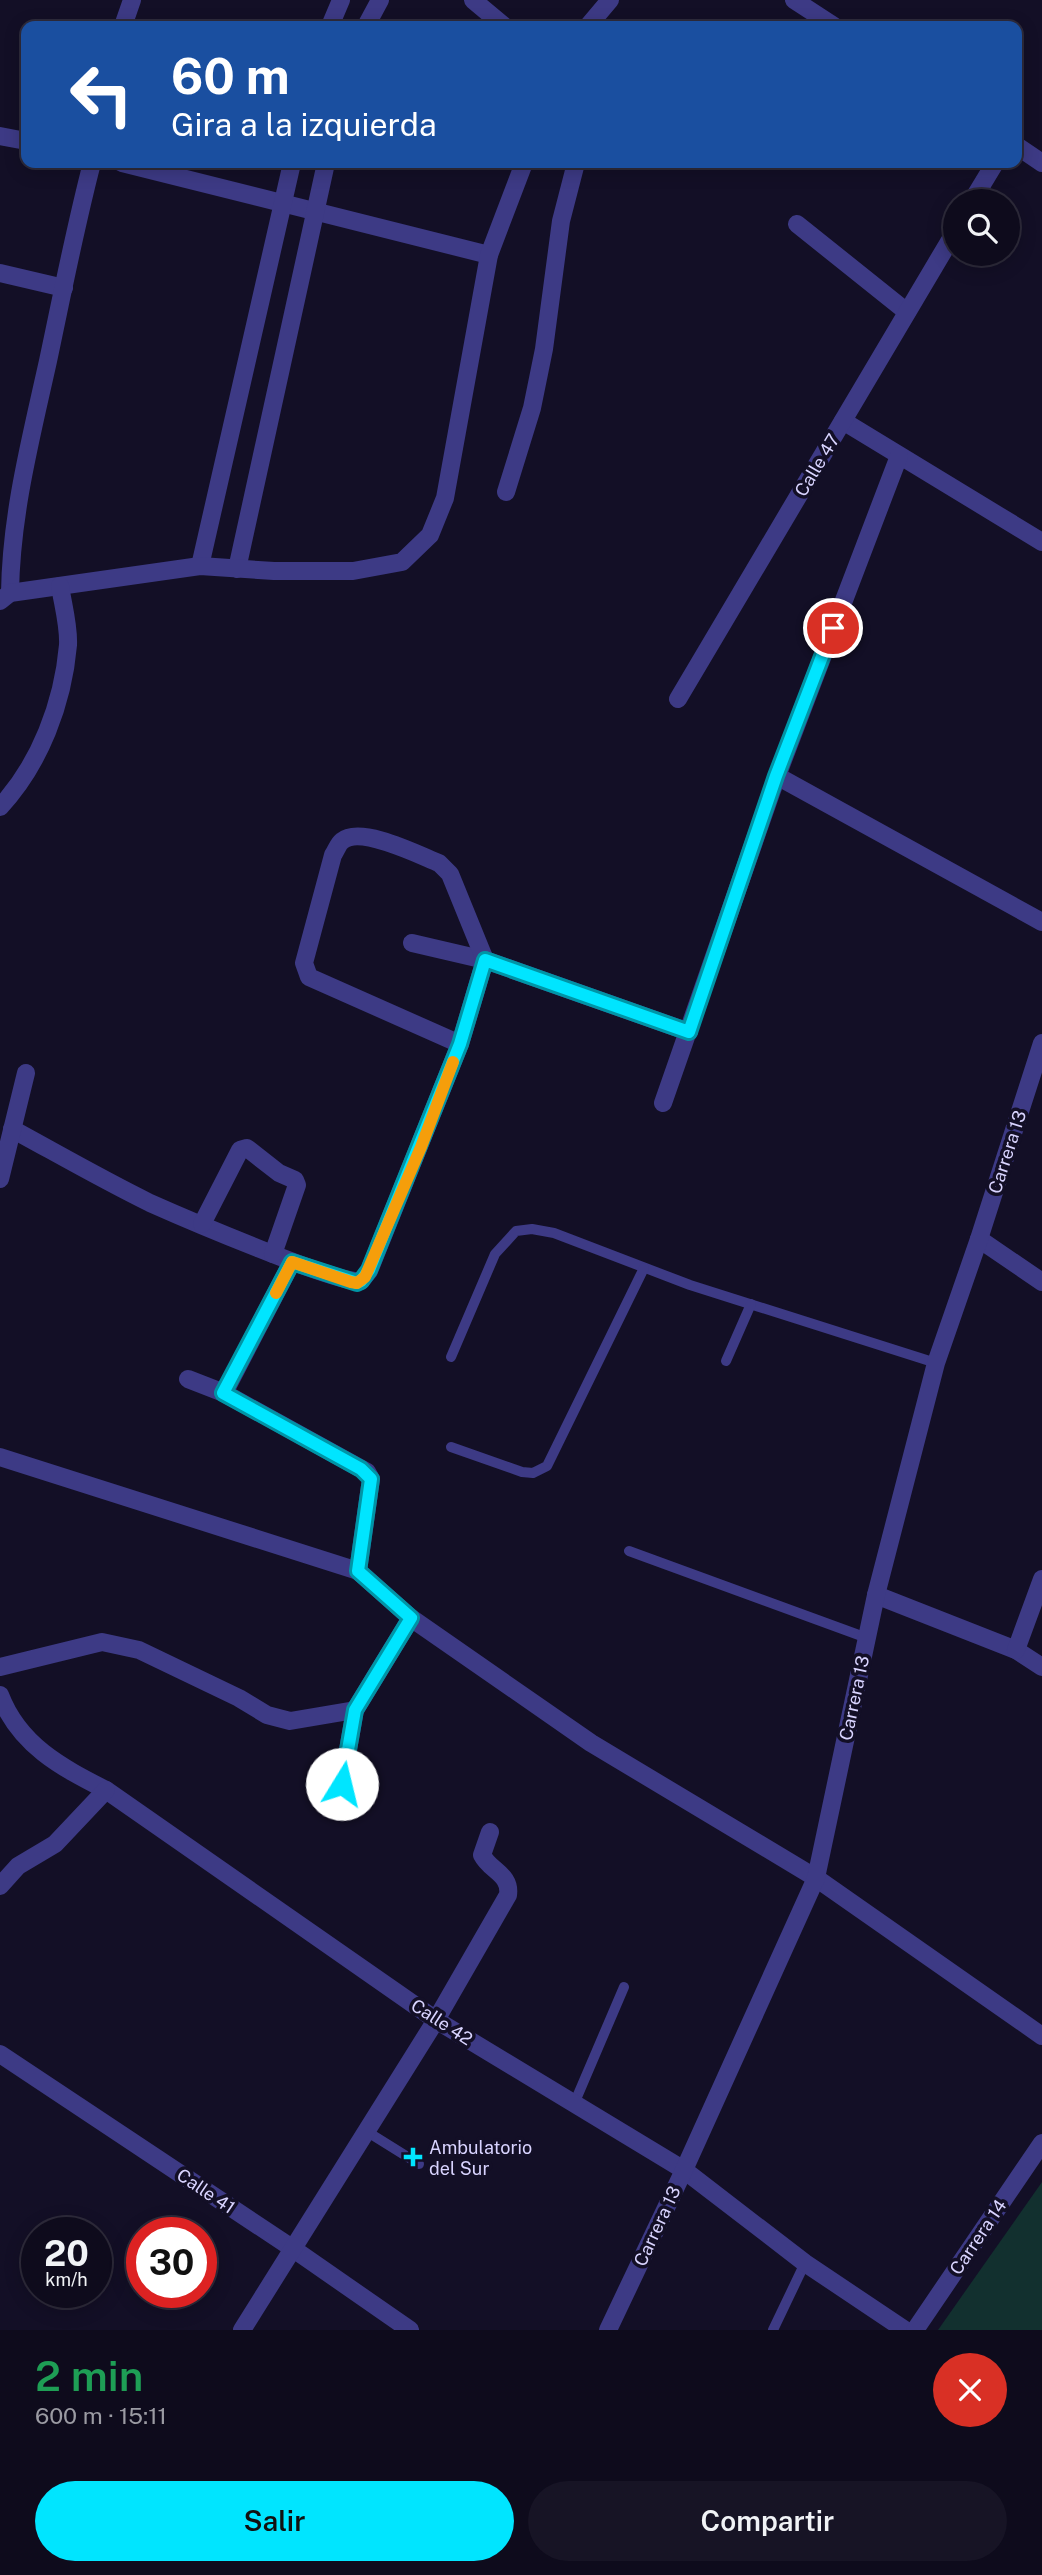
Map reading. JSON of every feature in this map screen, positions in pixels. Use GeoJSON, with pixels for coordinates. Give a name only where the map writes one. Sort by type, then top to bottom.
{"type":"FeatureCollection","features":[{"type":"Feature","properties":{"kind":"street"},"geometry":{"type":"LineString","coordinates":[[125,21],[132,0]]}},
{"type":"Feature","properties":{"kind":"street"},"geometry":{"type":"LineString","coordinates":[[332,21],[341,0]]}},
{"type":"Feature","properties":{"kind":"street"},"geometry":{"type":"LineString","coordinates":[[369,21],[380,0]]}},
{"type":"Feature","properties":{"kind":"street"},"geometry":{"type":"LineString","coordinates":[[472,0],[499,21]]}},
{"type":"Feature","properties":{"kind":"street"},"geometry":{"type":"LineString","coordinates":[[594,21],[610,0]]}},
{"type":"Feature","properties":{"kind":"street"},"geometry":{"type":"LineString","coordinates":[[794,0],[826,21]]}},
{"type":"Feature","properties":{"kind":"street"},"geometry":{"type":"LineString","coordinates":[[0,136],[21,140]]}},
{"type":"Feature","properties":{"kind":"street"},"geometry":{"type":"LineString","coordinates":[[1022,149],[1042,163]]}},
{"type":"Feature","properties":{"kind":"street"},"geometry":{"type":"LineString","coordinates":[[91,168],[72,239],[64,288],[23,473],[5,597],[60,586],[200,566],[353,571],[402,562],[430,535],[445,498],[489,256],[522,168]]}},
{"type":"Feature","properties":{"kind":"street"},"geometry":{"type":"LineString","coordinates":[[142,168],[489,256]]}},
{"type":"Feature","properties":{"kind":"street"},"geometry":{"type":"LineString","coordinates":[[200,566],[291,168]]}},
{"type":"Feature","properties":{"kind":"street"},"geometry":{"type":"LineString","coordinates":[[237,569],[325,168]]}},
{"type":"Feature","properties":{"kind":"street"},"geometry":{"type":"LineString","coordinates":[[506,492],[532,408],[544,349],[561,220],[575,168]]}},
{"type":"Feature","properties":{"kind":"street"},"geometry":{"type":"LineString","coordinates":[[979,189],[992,168]]}},
{"type":"Feature","properties":{"kind":"street"},"geometry":{"type":"LineString","coordinates":[[797,224],[907,312]]}},
{"type":"Feature","properties":{"kind":"street","name":"Calle 47"},"geometry":{"type":"LineString","coordinates":[[678,699],[943,252]]}},
{"type":"Feature","properties":{"kind":"street"},"geometry":{"type":"LineString","coordinates":[[0,273],[64,288]]}},
{"type":"Feature","properties":{"kind":"street"},"geometry":{"type":"LineString","coordinates":[[844,421],[1042,542]]}},
{"type":"Feature","properties":{"kind":"street"},"geometry":{"type":"LineString","coordinates":[[663,1103],[776,776],[899,456]]}},
{"type":"Feature","properties":{"kind":"street"},"geometry":{"type":"LineString","coordinates":[[0,807],[15,791],[41,747],[60,696],[68,643],[60,586]]}},
{"type":"Feature","properties":{"kind":"street"},"geometry":{"type":"LineString","coordinates":[[776,776],[1042,922]]}},
{"type":"Feature","properties":{"kind":"street"},"geometry":{"type":"LineString","coordinates":[[12,1129],[151,1203],[292,1262],[351,1282],[357,1283],[365,1277],[421,1147],[460,1044],[485,960],[450,874],[439,863],[372,838],[351,836],[341,841],[333,855],[305,958],[306,973],[309,977],[460,1044]]}},
{"type":"Feature","properties":{"kind":"street"},"geometry":{"type":"LineString","coordinates":[[412,943],[485,960],[689,1032]]}},
{"type":"Feature","properties":{"kind":"street","name":"Carrera 13"},"geometry":{"type":"LineString","coordinates":[[608,2330],[684,2170],[816,1878],[876,1595],[936,1363],[1042,1043]]}},
{"type":"Feature","properties":{"kind":"street"},"geometry":{"type":"LineString","coordinates":[[0,1179],[3,1147],[12,1129],[26,1073]]}},
{"type":"Feature","properties":{"kind":"street"},"geometry":{"type":"LineString","coordinates":[[202,1224],[240,1150],[247,1148],[279,1172],[295,1180],[297,1185],[273,1254]]}},
{"type":"Feature","properties":{"kind":"street"},"geometry":{"type":"LineString","coordinates":[[979,1239],[1042,1282]]}},
{"type":"Feature","properties":{"kind":"street"},"geometry":{"type":"LineString","coordinates":[[223,1393],[292,1262]]}},
{"type":"Feature","properties":{"kind":"street"},"geometry":{"type":"LineString","coordinates":[[188,1379],[223,1393],[369,1475],[371,1479],[358,1571]]}},
{"type":"Feature","properties":{"kind":"street"},"geometry":{"type":"LineString","coordinates":[[0,1457],[358,1571],[411,1618],[592,1743],[816,1878],[1042,2036]]}},
{"type":"Feature","properties":{"kind":"street"},"geometry":{"type":"LineString","coordinates":[[1016,1650],[1042,1579]]}},
{"type":"Feature","properties":{"kind":"street"},"geometry":{"type":"LineString","coordinates":[[876,1595],[1016,1650],[1042,1667]]}},
{"type":"Feature","properties":{"kind":"street"},"geometry":{"type":"LineString","coordinates":[[342,1784],[355,1710],[411,1618]]}},
{"type":"Feature","properties":{"kind":"street"},"geometry":{"type":"LineString","coordinates":[[0,1667],[102,1642],[139,1650],[239,1698],[267,1715],[278,1718],[290,1721],[355,1710]]}},
{"type":"Feature","properties":{"kind":"street","name":"Calle 42"},"geometry":{"type":"LineString","coordinates":[[0,1695],[5,1708],[24,1737],[62,1767],[106,1790],[436,2020],[684,2170],[805,2263],[905,2330]]}},
{"type":"Feature","properties":{"kind":"street"},"geometry":{"type":"LineString","coordinates":[[0,1886],[18,1866],[55,1844],[106,1790]]}},
{"type":"Feature","properties":{"kind":"street"},"geometry":{"type":"LineString","coordinates":[[242,2330],[436,2020],[508,1895],[506,1878],[484,1860],[482,1855],[490,1832]]}},
{"type":"Feature","properties":{"kind":"street","name":"Calle 41"},"geometry":{"type":"LineString","coordinates":[[0,2054],[292,2248],[410,2330]]}},
{"type":"Feature","properties":{"kind":"street","name":"Carrera 14"},"geometry":{"type":"LineString","coordinates":[[915,2330],[1042,2143]]}},
{"type":"Feature","properties":{"kind":"lane"},"geometry":{"type":"LineString","coordinates":[[451,1357],[495,1254],[516,1231],[532,1229],[554,1233],[644,1268],[936,1363]]}},
{"type":"Feature","properties":{"kind":"lane"},"geometry":{"type":"LineString","coordinates":[[451,1447],[522,1472],[533,1473],[547,1466],[644,1268]]}},
{"type":"Feature","properties":{"kind":"lane"},"geometry":{"type":"LineString","coordinates":[[726,1361],[751,1304]]}},
{"type":"Feature","properties":{"kind":"lane"},"geometry":{"type":"LineString","coordinates":[[629,1551],[867,1637]]}},
{"type":"Feature","properties":{"kind":"lane"},"geometry":{"type":"LineString","coordinates":[[574,2104],[624,1987]]}},
{"type":"Feature","properties":{"kind":"lane"},"geometry":{"type":"LineString","coordinates":[[366,2131],[419,2164]]}},
{"type":"Feature","properties":{"kind":"lane"},"geometry":{"type":"LineString","coordinates":[[773,2330],[805,2263]]}},
{"type":"Feature","properties":{"kind":"green space"},"geometry":{"type":"Polygon","coordinates":[[[1042,2182],[1042,2330],[938,2330],[1042,2182]]]}},
{"type":"Feature","properties":{"kind":"slow traffic"},"geometry":{"type":"LineString","coordinates":[[276,1293],[292,1262],[351,1282],[357,1283],[365,1277],[421,1147],[453,1062]]}},
{"type":"Feature","properties":{"kind":"place","name":"Ambulatorio del Sur"},"geometry":{"type":"Point","coordinates":[413,2157]}},
{"type":"Feature","properties":{"kind":"route"},"geometry":{"type":"LineString","coordinates":[[342,1784],[355,1710],[411,1618],[358,1571],[371,1479],[361,1469],[223,1393],[292,1262],[357,1283],[369,1270],[421,1147],[460,1044],[485,960],[689,1032],[776,776],[833,628]]}}]}
